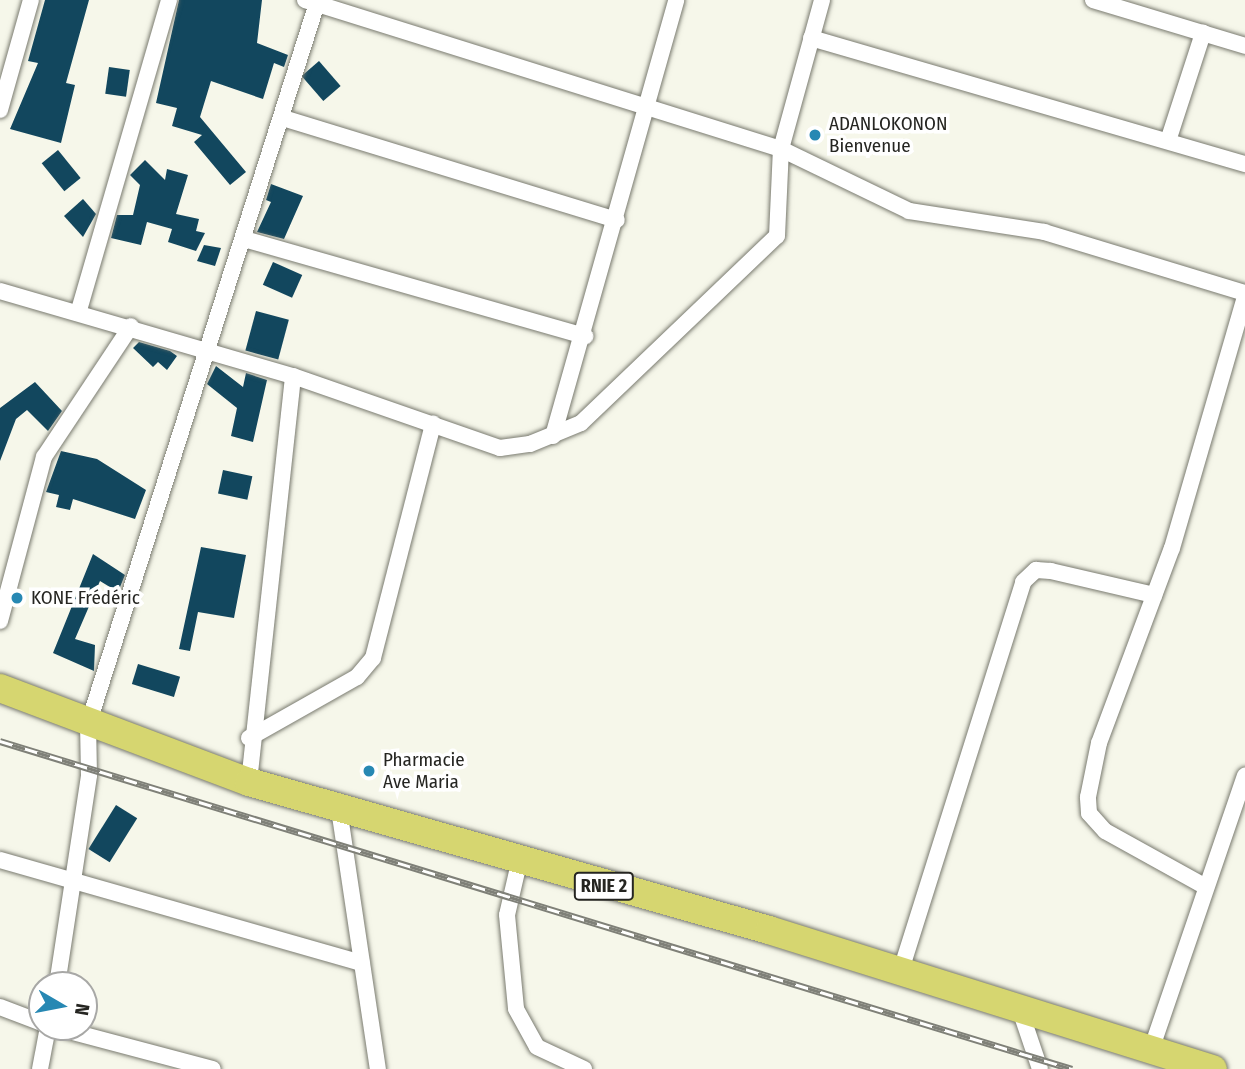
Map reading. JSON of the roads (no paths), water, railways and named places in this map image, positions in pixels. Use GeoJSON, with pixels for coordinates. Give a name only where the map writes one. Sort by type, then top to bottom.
{"type":"FeatureCollection","features":[{"type":"Feature","properties":{"kind":"highway","name":"RNIE 2"},"geometry":{"type":"LineString","coordinates":[[0,688],[88,725],[249,782],[519,863],[901,970],[1213,1069]]}},
{"type":"Feature","properties":{"kind":"street"},"geometry":{"type":"LineString","coordinates":[[0,110],[31,0]]}},
{"type":"Feature","properties":{"kind":"street"},"geometry":{"type":"LineString","coordinates":[[79,310],[169,0]]}},
{"type":"Feature","properties":{"kind":"street"},"geometry":{"type":"LineString","coordinates":[[552,436],[585,336],[676,0]]}},
{"type":"Feature","properties":{"kind":"street"},"geometry":{"type":"LineString","coordinates":[[0,291],[79,310],[293,376],[500,448],[552,436],[581,423],[760,259],[782,217],[781,149],[821,0]]}},
{"type":"Feature","properties":{"kind":"street"},"geometry":{"type":"LineString","coordinates":[[1093,0],[1245,46]]}},
{"type":"Feature","properties":{"kind":"street"},"geometry":{"type":"LineString","coordinates":[[59,971],[89,775],[88,725],[283,118],[313,2],[649,105],[781,149],[909,212],[1044,232],[1245,294],[1154,595],[1100,743],[1089,813],[1105,831],[1206,887]]}},
{"type":"Feature","properties":{"kind":"street"},"geometry":{"type":"LineString","coordinates":[[1168,141],[1203,33]]}},
{"type":"Feature","properties":{"kind":"street"},"geometry":{"type":"LineString","coordinates":[[811,38],[1245,164]]}},
{"type":"Feature","properties":{"kind":"street"},"geometry":{"type":"LineString","coordinates":[[283,118],[617,220]]}},
{"type":"Feature","properties":{"kind":"street"},"geometry":{"type":"LineString","coordinates":[[244,239],[585,336]]}},
{"type":"Feature","properties":{"kind":"street"},"geometry":{"type":"LineString","coordinates":[[0,621],[44,457],[131,326]]}},
{"type":"Feature","properties":{"kind":"street"},"geometry":{"type":"LineString","coordinates":[[249,782],[249,738],[293,376]]}},
{"type":"Feature","properties":{"kind":"street"},"geometry":{"type":"LineString","coordinates":[[249,738],[357,677],[373,657],[433,424]]}},
{"type":"Feature","properties":{"kind":"street"},"geometry":{"type":"LineString","coordinates":[[901,970],[1023,582],[1036,570],[1051,571],[1154,595]]}},
{"type":"Feature","properties":{"kind":"street"},"geometry":{"type":"LineString","coordinates":[[1151,1050],[1206,887],[1241,799],[1245,776]]}},
{"type":"Feature","properties":{"kind":"street"},"geometry":{"type":"LineString","coordinates":[[339,809],[379,1069]]}},
{"type":"Feature","properties":{"kind":"street"},"geometry":{"type":"LineString","coordinates":[[0,860],[362,963]]}},
{"type":"Feature","properties":{"kind":"street"},"geometry":{"type":"LineString","coordinates":[[519,863],[508,915],[516,1009],[537,1047],[584,1069]]}},
{"type":"Feature","properties":{"kind":"street"},"geometry":{"type":"LineString","coordinates":[[0,1007],[28,1018]]}},
{"type":"Feature","properties":{"kind":"street"},"geometry":{"type":"LineString","coordinates":[[1019,1007],[1040,1069]]}},
{"type":"Feature","properties":{"kind":"street"},"geometry":{"type":"LineString","coordinates":[[40,1069],[45,1041]]}},
{"type":"Feature","properties":{"kind":"street"},"geometry":{"type":"LineString","coordinates":[[92,1041],[147,1061],[212,1069]]}},
{"type":"Feature","properties":{"kind":"railway"},"geometry":{"type":"LineString","coordinates":[[0,741],[1072,1069]]}},
{"type":"Feature","properties":{"kind":"place","name":"ADANLOKONON Bienvenue"},"geometry":{"type":"Point","coordinates":[815,135]}},
{"type":"Feature","properties":{"kind":"place","name":"KONE Frédéric"},"geometry":{"type":"Point","coordinates":[17,598]}},
{"type":"Feature","properties":{"kind":"place","name":"Pharmacie Ave Maria"},"geometry":{"type":"Point","coordinates":[369,771]}}]}
